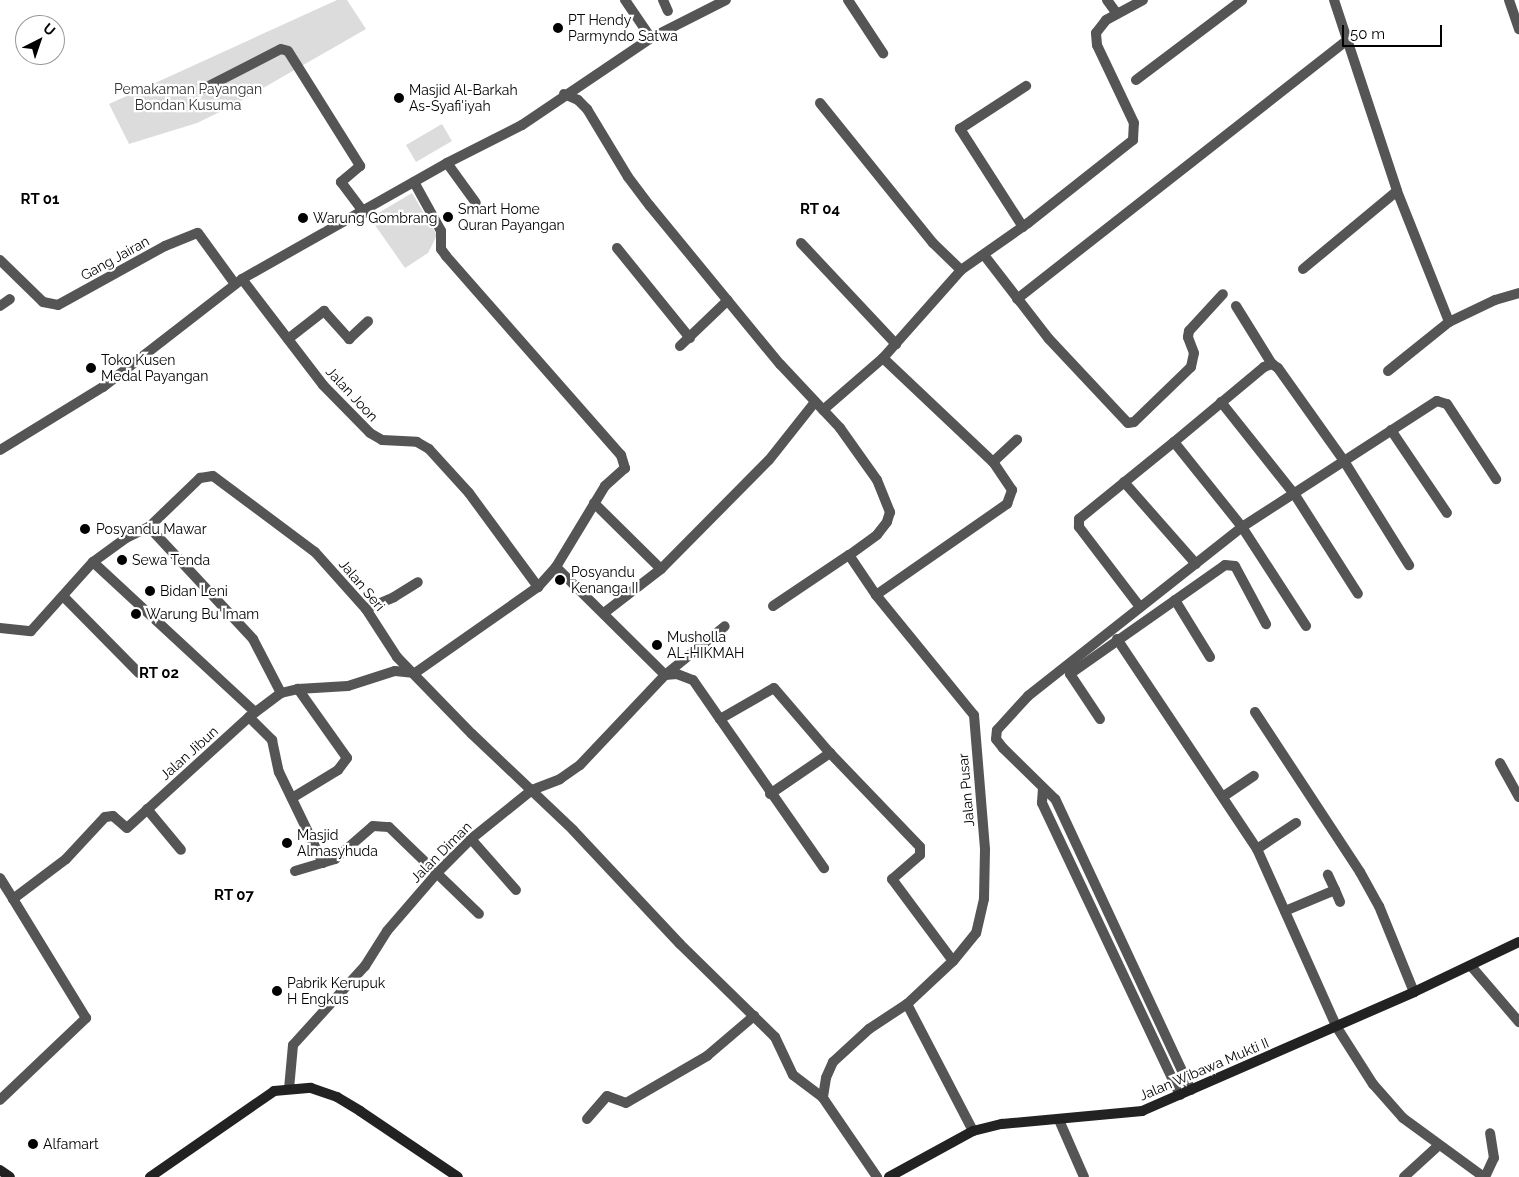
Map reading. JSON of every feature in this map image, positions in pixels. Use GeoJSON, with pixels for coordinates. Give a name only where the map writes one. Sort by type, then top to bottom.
{"type":"FeatureCollection","features":[{"type":"Feature","properties":{"kind":"main road","name":"Jalan Wibawa Mukti II"},"geometry":{"type":"LineString","coordinates":[[889,1177],[973,1131],[1002,1124],[1142,1111],[1472,966],[1519,942]]}},
{"type":"Feature","properties":{"kind":"main road"},"geometry":{"type":"LineString","coordinates":[[150,1177],[274,1091],[311,1088],[337,1097],[458,1177]]}},
{"type":"Feature","properties":{"kind":"main road"},"geometry":{"type":"LineString","coordinates":[[0,1170],[10,1177]]}},
{"type":"Feature","properties":{"kind":"street"},"geometry":{"type":"LineString","coordinates":[[625,0],[651,38]]}},
{"type":"Feature","properties":{"kind":"street"},"geometry":{"type":"LineString","coordinates":[[663,0],[668,11]]}},
{"type":"Feature","properties":{"kind":"street"},"geometry":{"type":"LineString","coordinates":[[0,450],[103,387],[238,282],[364,213],[447,163],[522,124],[564,94],[651,38],[726,0]]}},
{"type":"Feature","properties":{"kind":"street"},"geometry":{"type":"LineString","coordinates":[[848,0],[882,53]]}},
{"type":"Feature","properties":{"kind":"street"},"geometry":{"type":"LineString","coordinates":[[1107,0],[1117,14]]}},
{"type":"Feature","properties":{"kind":"street"},"geometry":{"type":"LineString","coordinates":[[823,410],[883,358],[961,270],[1023,226],[1134,140],[1136,132],[1134,123],[1096,39],[1099,26],[1143,0]]}},
{"type":"Feature","properties":{"kind":"street"},"geometry":{"type":"LineString","coordinates":[[1136,80],[1242,0]]}},
{"type":"Feature","properties":{"kind":"street"},"geometry":{"type":"LineString","coordinates":[[1334,0],[1397,191],[1449,322]]}},
{"type":"Feature","properties":{"kind":"street"},"geometry":{"type":"LineString","coordinates":[[1509,0],[1519,28]]}},
{"type":"Feature","properties":{"kind":"street"},"geometry":{"type":"LineString","coordinates":[[1017,299],[1346,41]]}},
{"type":"Feature","properties":{"kind":"street"},"geometry":{"type":"LineString","coordinates":[[205,88],[281,49],[288,51],[360,166],[341,182],[364,213]]}},
{"type":"Feature","properties":{"kind":"street"},"geometry":{"type":"LineString","coordinates":[[1023,226],[960,128],[1026,86]]}},
{"type":"Feature","properties":{"kind":"street"},"geometry":{"type":"LineString","coordinates":[[564,94],[578,100],[587,109],[628,177],[728,300],[823,410],[877,480],[890,512],[878,535],[773,606]]}},
{"type":"Feature","properties":{"kind":"street"},"geometry":{"type":"LineString","coordinates":[[820,103],[933,244],[961,270]]}},
{"type":"Feature","properties":{"kind":"street"},"geometry":{"type":"LineString","coordinates":[[447,163],[476,203]]}},
{"type":"Feature","properties":{"kind":"street"},"geometry":{"type":"LineString","coordinates":[[414,182],[442,231],[441,248],[446,256],[621,455],[625,468],[605,486],[556,567],[538,587],[415,673]]}},
{"type":"Feature","properties":{"kind":"street"},"geometry":{"type":"LineString","coordinates":[[1303,269],[1397,191]]}},
{"type":"Feature","properties":{"kind":"street","name":"Gang Jairan"},"geometry":{"type":"LineString","coordinates":[[0,260],[43,302],[58,305],[165,246],[198,233],[238,282]]}},
{"type":"Feature","properties":{"kind":"street"},"geometry":{"type":"LineString","coordinates":[[801,243],[896,344]]}},
{"type":"Feature","properties":{"kind":"street"},"geometry":{"type":"LineString","coordinates":[[617,248],[690,338]]}},
{"type":"Feature","properties":{"kind":"street"},"geometry":{"type":"LineString","coordinates":[[984,255],[1049,340],[1124,421],[1131,424],[1191,367],[1194,353],[1188,337],[1189,330],[1223,294]]}},
{"type":"Feature","properties":{"kind":"street","name":"Jalan Joon"},"geometry":{"type":"LineString","coordinates":[[238,282],[288,339],[323,385],[370,433],[382,440],[417,442],[429,449],[469,493],[538,587]]}},
{"type":"Feature","properties":{"kind":"street"},"geometry":{"type":"LineString","coordinates":[[1388,370],[1449,322],[1495,300],[1519,293]]}},
{"type":"Feature","properties":{"kind":"street"},"geometry":{"type":"LineString","coordinates":[[0,306],[10,299]]}},
{"type":"Feature","properties":{"kind":"street"},"geometry":{"type":"LineString","coordinates":[[680,346],[728,300]]}},
{"type":"Feature","properties":{"kind":"street"},"geometry":{"type":"LineString","coordinates":[[1236,306],[1272,364],[1278,368],[1344,461],[1409,565]]}},
{"type":"Feature","properties":{"kind":"street"},"geometry":{"type":"LineString","coordinates":[[288,339],[324,311],[349,339],[368,321]]}},
{"type":"Feature","properties":{"kind":"street"},"geometry":{"type":"LineString","coordinates":[[876,595],[1007,504],[1012,490],[993,462],[883,358]]}},
{"type":"Feature","properties":{"kind":"street"},"geometry":{"type":"LineString","coordinates":[[1140,607],[1079,527],[1079,519],[1264,367],[1272,364]]}},
{"type":"Feature","properties":{"kind":"street"},"geometry":{"type":"LineString","coordinates":[[1191,1090],[1055,799],[1003,748],[996,739],[998,730],[1015,707],[1242,527],[1295,495],[1437,401],[1447,404],[1496,479]]}},
{"type":"Feature","properties":{"kind":"street"},"geometry":{"type":"LineString","coordinates":[[604,613],[661,569],[768,460],[815,402]]}},
{"type":"Feature","properties":{"kind":"street"},"geometry":{"type":"LineString","coordinates":[[1221,402],[1295,495],[1358,594]]}},
{"type":"Feature","properties":{"kind":"street"},"geometry":{"type":"LineString","coordinates":[[1391,430],[1447,513]]}},
{"type":"Feature","properties":{"kind":"street"},"geometry":{"type":"LineString","coordinates":[[993,462],[1017,440]]}},
{"type":"Feature","properties":{"kind":"street"},"geometry":{"type":"LineString","coordinates":[[1174,442],[1242,527],[1306,626]]}},
{"type":"Feature","properties":{"kind":"street","name":"Jalan Seri"},"geometry":{"type":"LineString","coordinates":[[0,628],[31,631],[64,597],[93,562],[126,538],[149,527],[200,478],[213,476],[315,552],[366,608],[398,656],[472,734],[532,790],[775,1037],[793,1075],[823,1098]]}},
{"type":"Feature","properties":{"kind":"street"},"geometry":{"type":"LineString","coordinates":[[1124,482],[1196,564]]}},
{"type":"Feature","properties":{"kind":"street"},"geometry":{"type":"LineString","coordinates":[[594,503],[661,569]]}},
{"type":"Feature","properties":{"kind":"street"},"geometry":{"type":"LineString","coordinates":[[149,527],[253,639],[282,693]]}},
{"type":"Feature","properties":{"kind":"street","name":"Jalan Pusar"},"geometry":{"type":"LineString","coordinates":[[823,1098],[826,1078],[833,1062],[869,1029],[907,1004],[953,961],[976,933],[984,899],[984,850],[974,715],[876,595],[849,555]]}},
{"type":"Feature","properties":{"kind":"street"},"geometry":{"type":"LineString","coordinates":[[93,562],[252,715],[272,740],[279,772],[323,863]]}},
{"type":"Feature","properties":{"kind":"street"},"geometry":{"type":"LineString","coordinates":[[1100,719],[1070,674],[1117,639],[1225,565],[1235,566],[1266,624]]}},
{"type":"Feature","properties":{"kind":"street"},"geometry":{"type":"LineString","coordinates":[[556,567],[665,675],[677,674],[693,680],[770,794],[824,868]]}},
{"type":"Feature","properties":{"kind":"street"},"geometry":{"type":"LineString","coordinates":[[366,608],[394,597],[418,582]]}},
{"type":"Feature","properties":{"kind":"street"},"geometry":{"type":"LineString","coordinates":[[64,597],[139,673]]}},
{"type":"Feature","properties":{"kind":"street"},"geometry":{"type":"LineString","coordinates":[[1175,600],[1210,657]]}},
{"type":"Feature","properties":{"kind":"street","name":"Jalan Diman"},"geometry":{"type":"LineString","coordinates":[[289,1089],[293,1045],[366,966],[387,931],[437,872],[471,840],[532,790],[560,780],[580,765],[665,675],[726,626]]}},
{"type":"Feature","properties":{"kind":"street"},"geometry":{"type":"LineString","coordinates":[[1117,639],[1224,796],[1257,849],[1336,1026],[1373,1084],[1403,1118],[1485,1177],[1494,1158],[1490,1133]]}},
{"type":"Feature","properties":{"kind":"street","name":"Jalan Jibun"},"geometry":{"type":"LineString","coordinates":[[13,899],[66,859],[106,817],[113,816],[127,828],[252,715],[282,693],[298,689],[348,686],[395,671],[415,673]]}},
{"type":"Feature","properties":{"kind":"street"},"geometry":{"type":"LineString","coordinates":[[720,719],[774,688],[830,753],[920,847],[920,855],[892,879],[953,961]]}},
{"type":"Feature","properties":{"kind":"street"},"geometry":{"type":"LineString","coordinates":[[292,798],[338,770],[347,758],[298,689]]}},
{"type":"Feature","properties":{"kind":"street"},"geometry":{"type":"LineString","coordinates":[[1254,712],[1360,872],[1379,906],[1414,992]]}},
{"type":"Feature","properties":{"kind":"street"},"geometry":{"type":"LineString","coordinates":[[770,794],[830,753]]}},
{"type":"Feature","properties":{"kind":"street"},"geometry":{"type":"LineString","coordinates":[[1500,762],[1519,797]]}},
{"type":"Feature","properties":{"kind":"street"},"geometry":{"type":"LineString","coordinates":[[1224,796],[1254,776]]}},
{"type":"Feature","properties":{"kind":"street"},"geometry":{"type":"LineString","coordinates":[[1043,788],[1042,803],[1180,1095]]}},
{"type":"Feature","properties":{"kind":"street"},"geometry":{"type":"LineString","coordinates":[[147,809],[181,850]]}},
{"type":"Feature","properties":{"kind":"street"},"geometry":{"type":"LineString","coordinates":[[1051,822],[1063,816]]}},
{"type":"Feature","properties":{"kind":"street"},"geometry":{"type":"LineString","coordinates":[[1257,849],[1296,823]]}},
{"type":"Feature","properties":{"kind":"street"},"geometry":{"type":"LineString","coordinates":[[295,871],[335,859],[373,826],[389,827],[479,914]]}},
{"type":"Feature","properties":{"kind":"street"},"geometry":{"type":"LineString","coordinates":[[471,840],[516,890]]}},
{"type":"Feature","properties":{"kind":"street"},"geometry":{"type":"LineString","coordinates":[[1328,875],[1340,902]]}},
{"type":"Feature","properties":{"kind":"street"},"geometry":{"type":"LineString","coordinates":[[0,878],[86,1018],[0,1100]]}},
{"type":"Feature","properties":{"kind":"street"},"geometry":{"type":"LineString","coordinates":[[1285,911],[1335,890]]}},
{"type":"Feature","properties":{"kind":"street"},"geometry":{"type":"LineString","coordinates":[[1109,948],[1122,942]]}},
{"type":"Feature","properties":{"kind":"street"},"geometry":{"type":"LineString","coordinates":[[1472,966],[1519,1022]]}},
{"type":"Feature","properties":{"kind":"street"},"geometry":{"type":"LineString","coordinates":[[907,1004],[973,1131]]}},
{"type":"Feature","properties":{"kind":"street"},"geometry":{"type":"LineString","coordinates":[[587,1119],[607,1096],[626,1103],[707,1056],[754,1016]]}},
{"type":"Feature","properties":{"kind":"street"},"geometry":{"type":"LineString","coordinates":[[823,1098],[877,1177]]}},
{"type":"Feature","properties":{"kind":"street"},"geometry":{"type":"LineString","coordinates":[[1059,1120],[1084,1177]]}},
{"type":"Feature","properties":{"kind":"street"},"geometry":{"type":"LineString","coordinates":[[1404,1177],[1439,1145]]}},
{"type":"Feature","properties":{"kind":"green space","name":"Pemakaman Payangan Bondan Kusuma"},"geometry":{"type":"Polygon","coordinates":[[[337,0],[347,0],[366,29],[232,106],[197,123],[129,144],[109,104],[337,0]]]}},
{"type":"Feature","properties":{"kind":"green space"},"geometry":{"type":"Polygon","coordinates":[[[442,124],[452,141],[416,162],[406,145],[442,124]]]}},
{"type":"Feature","properties":{"kind":"green space"},"geometry":{"type":"Polygon","coordinates":[[[412,193],[437,235],[428,253],[405,268],[370,218],[412,193]]]}},
{"type":"Feature","properties":{"kind":"place","name":"PT Hendy Parmyndo Satwa"},"geometry":{"type":"Point","coordinates":[558,28]}},
{"type":"Feature","properties":{"kind":"place","name":"Masjid Al-Barkah As-Syafi'iyah"},"geometry":{"type":"Point","coordinates":[399,98]}},
{"type":"Feature","properties":{"kind":"place","name":"Smart Home Quran Payangan"},"geometry":{"type":"Point","coordinates":[448,217]}},
{"type":"Feature","properties":{"kind":"place","name":"Warung Gombrang"},"geometry":{"type":"Point","coordinates":[303,218]}},
{"type":"Feature","properties":{"kind":"place","name":"Toko Kusen Medal Payangan"},"geometry":{"type":"Point","coordinates":[91,368]}},
{"type":"Feature","properties":{"kind":"place","name":"Posyandu Mawar"},"geometry":{"type":"Point","coordinates":[85,529]}},
{"type":"Feature","properties":{"kind":"place","name":"Sewa Tenda"},"geometry":{"type":"Point","coordinates":[122,560]}},
{"type":"Feature","properties":{"kind":"place","name":"Posyandu Kenanga II"},"geometry":{"type":"Point","coordinates":[560,580]}},
{"type":"Feature","properties":{"kind":"place","name":"Bidan Leni"},"geometry":{"type":"Point","coordinates":[150,591]}},
{"type":"Feature","properties":{"kind":"place","name":"Warung Bu Imam"},"geometry":{"type":"Point","coordinates":[136,614]}},
{"type":"Feature","properties":{"kind":"place","name":"Musholla AL-HIKMAH"},"geometry":{"type":"Point","coordinates":[657,645]}},
{"type":"Feature","properties":{"kind":"place","name":"Masjid Almasyhuda"},"geometry":{"type":"Point","coordinates":[287,843]}},
{"type":"Feature","properties":{"kind":"place","name":"Pabrik Kerupuk H Engkus"},"geometry":{"type":"Point","coordinates":[277,991]}},
{"type":"Feature","properties":{"kind":"place","name":"Alfamart"},"geometry":{"type":"Point","coordinates":[33,1144]}},
{"type":"Feature","properties":{"kind":"district","name":"RT 01"},"geometry":{"type":"Point","coordinates":[40,200]}},
{"type":"Feature","properties":{"kind":"district","name":"RT 04"},"geometry":{"type":"Point","coordinates":[820,210]}},
{"type":"Feature","properties":{"kind":"district","name":"RT 02"},"geometry":{"type":"Point","coordinates":[159,674]}},
{"type":"Feature","properties":{"kind":"district","name":"RT 07"},"geometry":{"type":"Point","coordinates":[234,896]}}]}
